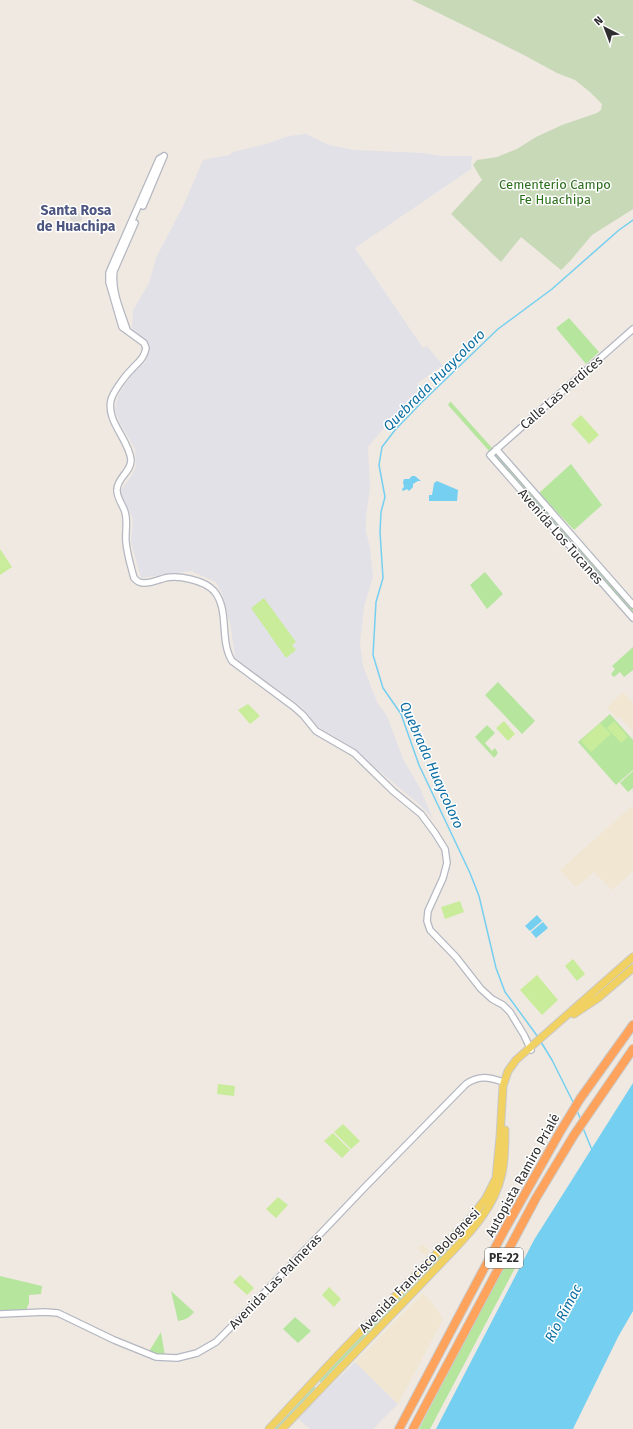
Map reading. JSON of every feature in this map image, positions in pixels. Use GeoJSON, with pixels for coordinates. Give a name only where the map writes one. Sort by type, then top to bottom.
{"type":"FeatureCollection","features":[{"type":"Feature","properties":{"kind":"highway","name":"Autopista Ramiro Prialé"},"geometry":{"type":"LineString","coordinates":[[399,1429],[505,1229],[566,1121],[633,1025]]}},
{"type":"Feature","properties":{"kind":"highway","name":"Autopista Ramiro Prialé"},"geometry":{"type":"LineString","coordinates":[[413,1429],[536,1198],[574,1135],[633,1049]]}},
{"type":"Feature","properties":{"kind":"main road"},"geometry":{"type":"LineString","coordinates":[[532,1047],[633,957]]}},
{"type":"Feature","properties":{"kind":"main road"},"geometry":{"type":"LineString","coordinates":[[550,1032],[598,998],[633,968]]}},
{"type":"Feature","properties":{"kind":"main road","name":"Avenida Francisco Bolognesi"},"geometry":{"type":"LineString","coordinates":[[269,1429],[333,1360],[471,1218],[483,1203],[496,1178],[504,1082],[508,1071],[512,1066],[532,1047]]}},
{"type":"Feature","properties":{"kind":"main road","name":"Avenida Francisco Bolognesi"},"geometry":{"type":"LineString","coordinates":[[282,1429],[479,1222],[494,1198],[502,1172],[504,1160],[508,1080],[514,1068],[532,1047]]}},
{"type":"Feature","properties":{"kind":"street"},"geometry":{"type":"LineString","coordinates":[[130,333],[117,299],[113,279],[114,271],[164,156],[159,158],[109,273],[109,282],[122,326],[130,333],[144,343],[146,348],[142,360],[130,370],[111,400],[111,414],[125,441],[131,460],[129,469],[120,479],[117,494],[126,517],[126,542],[134,578],[137,582],[143,584],[166,578],[182,577],[202,584],[213,590],[220,604],[228,655],[232,661],[294,707],[316,731],[354,753],[393,791],[421,814],[445,849],[448,863],[444,878],[428,911],[427,921],[430,930],[456,957],[481,989],[510,1012],[532,1047]]}},
{"type":"Feature","properties":{"kind":"street","name":"Calle Las Perdices"},"geometry":{"type":"LineString","coordinates":[[490,455],[633,329]]}},
{"type":"Feature","properties":{"kind":"street","name":"Avenida Los Tucanes"},"geometry":{"type":"LineString","coordinates":[[496,449],[633,605]]}},
{"type":"Feature","properties":{"kind":"street","name":"Avenida Los Tucanes"},"geometry":{"type":"LineString","coordinates":[[490,455],[633,618]]}},
{"type":"Feature","properties":{"kind":"street","name":"Avenida Las Palmeras"},"geometry":{"type":"LineString","coordinates":[[0,1314],[45,1312],[58,1313],[114,1340],[156,1357],[177,1358],[197,1353],[216,1342],[244,1314],[466,1084],[472,1080],[484,1077],[504,1082]]}},
{"type":"Feature","properties":{"kind":"shaded area"},"geometry":{"type":"Polygon","coordinates":[[[306,134],[329,145],[354,150],[423,153],[441,156],[472,156],[471,169],[355,248],[423,348],[427,346],[444,367],[440,367],[418,383],[417,392],[368,447],[370,488],[366,517],[366,532],[370,547],[373,577],[364,607],[360,644],[363,666],[377,702],[387,716],[403,759],[420,788],[433,819],[420,805],[347,744],[318,727],[302,707],[235,658],[231,628],[223,596],[216,582],[191,571],[141,578],[131,542],[133,519],[122,496],[121,490],[132,475],[136,466],[135,449],[121,425],[115,410],[118,396],[134,370],[145,363],[149,351],[145,340],[133,333],[133,310],[149,283],[156,258],[184,204],[203,160],[229,155],[233,152],[266,144],[289,136],[306,134]]]}},
{"type":"Feature","properties":{"kind":"shaded area"},"geometry":{"type":"Polygon","coordinates":[[[76,212],[80,214],[82,218],[80,222],[76,224],[72,222],[70,218],[72,214],[76,212]]]}},
{"type":"Feature","properties":{"kind":"shaded area"},"geometry":{"type":"Polygon","coordinates":[[[623,692],[633,703],[633,732],[620,717],[617,719],[607,707],[623,692]]]}},
{"type":"Feature","properties":{"kind":"shaded area"},"geometry":{"type":"Polygon","coordinates":[[[633,805],[633,871],[612,890],[594,872],[576,887],[560,870],[633,805]]]}},
{"type":"Feature","properties":{"kind":"shaded area"},"geometry":{"type":"Polygon","coordinates":[[[422,1244],[430,1251],[426,1256],[417,1248],[422,1244]]]}},
{"type":"Feature","properties":{"kind":"shaded area"},"geometry":{"type":"Polygon","coordinates":[[[423,1293],[433,1304],[443,1319],[398,1404],[355,1362],[423,1293]]]}},
{"type":"Feature","properties":{"kind":"shaded area"},"geometry":{"type":"Polygon","coordinates":[[[355,1362],[398,1404],[373,1429],[310,1429],[297,1418],[355,1362]]]}},
{"type":"Feature","properties":{"kind":"green space","name":"Cementerio Campo Fe Huachipa"},"geometry":{"type":"Polygon","coordinates":[[[412,0],[633,0],[633,209],[592,235],[561,270],[521,237],[501,262],[451,214],[482,180],[473,165],[477,160],[497,157],[517,149],[536,137],[562,125],[597,113],[601,110],[602,104],[575,80],[557,73],[522,54],[412,0]]]}},
{"type":"Feature","properties":{"kind":"green space"},"geometry":{"type":"Polygon","coordinates":[[[569,318],[599,352],[586,364],[556,328],[569,318]]]}},
{"type":"Feature","properties":{"kind":"green space"},"geometry":{"type":"Polygon","coordinates":[[[450,402],[493,449],[490,452],[448,405],[450,402]]]}},
{"type":"Feature","properties":{"kind":"green space"},"geometry":{"type":"Polygon","coordinates":[[[581,415],[599,435],[589,444],[571,424],[581,415]]]}},
{"type":"Feature","properties":{"kind":"green space"},"geometry":{"type":"Polygon","coordinates":[[[497,454],[570,536],[569,540],[494,456],[497,454]]]}},
{"type":"Feature","properties":{"kind":"green space"},"geometry":{"type":"Polygon","coordinates":[[[571,464],[602,505],[574,530],[539,493],[571,464]]]}},
{"type":"Feature","properties":{"kind":"green space"},"geometry":{"type":"Polygon","coordinates":[[[574,541],[633,608],[633,614],[572,544],[574,541]]]}},
{"type":"Feature","properties":{"kind":"green space"},"geometry":{"type":"Polygon","coordinates":[[[0,549],[12,567],[0,575],[0,549]]]}},
{"type":"Feature","properties":{"kind":"green space"},"geometry":{"type":"Polygon","coordinates":[[[485,572],[503,594],[487,609],[470,585],[485,572]]]}},
{"type":"Feature","properties":{"kind":"green space"},"geometry":{"type":"Polygon","coordinates":[[[264,598],[296,642],[292,645],[296,650],[286,658],[251,608],[264,598]]]}},
{"type":"Feature","properties":{"kind":"green space"},"geometry":{"type":"Polygon","coordinates":[[[633,647],[633,670],[624,677],[620,672],[614,677],[611,674],[615,669],[612,666],[633,647]]]}},
{"type":"Feature","properties":{"kind":"green space"},"geometry":{"type":"Polygon","coordinates":[[[498,682],[535,721],[522,734],[485,695],[498,682]]]}},
{"type":"Feature","properties":{"kind":"green space"},"geometry":{"type":"Polygon","coordinates":[[[248,704],[260,716],[250,724],[238,710],[248,704]]]}},
{"type":"Feature","properties":{"kind":"green space"},"geometry":{"type":"Polygon","coordinates":[[[610,714],[633,740],[633,770],[616,785],[578,742],[610,714]]]}},
{"type":"Feature","properties":{"kind":"green space"},"geometry":{"type":"Polygon","coordinates":[[[504,721],[515,734],[508,741],[496,728],[504,721]]]}},
{"type":"Feature","properties":{"kind":"green space"},"geometry":{"type":"Polygon","coordinates":[[[614,721],[628,737],[621,743],[607,728],[614,721]]]}},
{"type":"Feature","properties":{"kind":"green space"},"geometry":{"type":"Polygon","coordinates":[[[600,723],[611,734],[591,752],[581,741],[600,723]]]}},
{"type":"Feature","properties":{"kind":"green space"},"geometry":{"type":"Polygon","coordinates":[[[487,725],[495,733],[485,743],[492,751],[495,748],[498,753],[494,758],[475,737],[487,725]]]}},
{"type":"Feature","properties":{"kind":"green space"},"geometry":{"type":"Polygon","coordinates":[[[633,771],[633,788],[628,792],[620,783],[633,771]]]}},
{"type":"Feature","properties":{"kind":"green space"},"geometry":{"type":"Polygon","coordinates":[[[460,901],[464,912],[445,919],[441,907],[460,901]]]}},
{"type":"Feature","properties":{"kind":"green space"},"geometry":{"type":"Polygon","coordinates":[[[573,959],[585,974],[577,981],[565,966],[573,959]]]}},
{"type":"Feature","properties":{"kind":"green space"},"geometry":{"type":"Polygon","coordinates":[[[537,975],[558,1000],[542,1015],[520,990],[537,975]]]}},
{"type":"Feature","properties":{"kind":"green space"},"geometry":{"type":"Polygon","coordinates":[[[218,1084],[235,1086],[234,1096],[217,1094],[218,1084]]]}},
{"type":"Feature","properties":{"kind":"green space"},"geometry":{"type":"Polygon","coordinates":[[[343,1124],[360,1141],[351,1149],[334,1132],[343,1124]]]}},
{"type":"Feature","properties":{"kind":"green space"},"geometry":{"type":"Polygon","coordinates":[[[333,1133],[350,1150],[342,1158],[324,1141],[333,1133]]]}},
{"type":"Feature","properties":{"kind":"green space"},"geometry":{"type":"Polygon","coordinates":[[[499,1181],[476,1223],[322,1383],[319,1381],[319,1378],[445,1246],[499,1181]]]}},
{"type":"Feature","properties":{"kind":"green space"},"geometry":{"type":"Polygon","coordinates":[[[278,1197],[288,1205],[276,1218],[266,1209],[278,1197]]]}},
{"type":"Feature","properties":{"kind":"green space"},"geometry":{"type":"Polygon","coordinates":[[[506,1262],[515,1268],[430,1429],[419,1429],[506,1262]]]}},
{"type":"Feature","properties":{"kind":"green space"},"geometry":{"type":"Polygon","coordinates":[[[240,1275],[254,1288],[247,1295],[233,1282],[240,1275]]]}},
{"type":"Feature","properties":{"kind":"green space"},"geometry":{"type":"Polygon","coordinates":[[[0,1276],[42,1286],[41,1294],[29,1295],[29,1303],[26,1310],[0,1312],[0,1276]]]}},
{"type":"Feature","properties":{"kind":"green space"},"geometry":{"type":"Polygon","coordinates":[[[329,1287],[341,1299],[334,1307],[322,1295],[329,1287]]]}},
{"type":"Feature","properties":{"kind":"green space"},"geometry":{"type":"Polygon","coordinates":[[[171,1291],[194,1312],[190,1316],[178,1321],[171,1291]]]}},
{"type":"Feature","properties":{"kind":"green space"},"geometry":{"type":"Polygon","coordinates":[[[295,1317],[311,1331],[298,1343],[283,1329],[295,1317]]]}},
{"type":"Feature","properties":{"kind":"green space"},"geometry":{"type":"Polygon","coordinates":[[[161,1332],[165,1356],[148,1353],[161,1332]]]}},
{"type":"Feature","properties":{"kind":"green space"},"geometry":{"type":"Polygon","coordinates":[[[313,1386],[316,1388],[315,1391],[279,1429],[272,1429],[313,1386]]]}},
{"type":"Feature","properties":{"kind":"water"},"geometry":{"type":"Polygon","coordinates":[[[412,476],[415,476],[421,481],[413,484],[413,487],[409,491],[407,489],[403,491],[404,479],[409,479],[412,476]]]}},
{"type":"Feature","properties":{"kind":"water"},"geometry":{"type":"Polygon","coordinates":[[[437,481],[458,490],[457,501],[429,501],[429,495],[432,495],[434,483],[437,481]]]}},
{"type":"Feature","properties":{"kind":"water"},"geometry":{"type":"Polygon","coordinates":[[[537,915],[542,921],[530,931],[525,926],[537,915]]]}},
{"type":"Feature","properties":{"kind":"water"},"geometry":{"type":"Polygon","coordinates":[[[543,922],[548,928],[536,938],[531,932],[543,922]]]}},
{"type":"Feature","properties":{"kind":"water","name":"Río Rímac"},"geometry":{"type":"Polygon","coordinates":[[[633,1083],[633,1311],[618,1337],[573,1429],[436,1429],[534,1240],[633,1083]]]}},
{"type":"Feature","properties":{"kind":"waterway","name":"Quebrada Huaycoloro"},"geometry":{"type":"LineString","coordinates":[[538,1037],[505,992],[496,968],[479,896],[470,873],[419,765],[401,714],[383,688],[373,655],[376,602],[383,578],[380,532],[381,512],[385,497],[379,465],[382,447],[395,430],[421,403],[498,329],[552,289],[619,230],[633,220]]}},
{"type":"Feature","properties":{"kind":"waterway","name":"Quebrada Huaycoloro"},"geometry":{"type":"LineString","coordinates":[[541,1042],[552,1060],[574,1104]]}},
{"type":"Feature","properties":{"kind":"waterway","name":"Quebrada Huaycoloro"},"geometry":{"type":"LineString","coordinates":[[577,1111],[581,1120]]}},
{"type":"Feature","properties":{"kind":"waterway","name":"Quebrada Huaycoloro"},"geometry":{"type":"LineString","coordinates":[[583,1128],[592,1150]]}},
{"type":"Feature","properties":{"kind":"district","name":"Santa Rosa de Huachipa"},"geometry":{"type":"Point","coordinates":[76,218]}}]}
